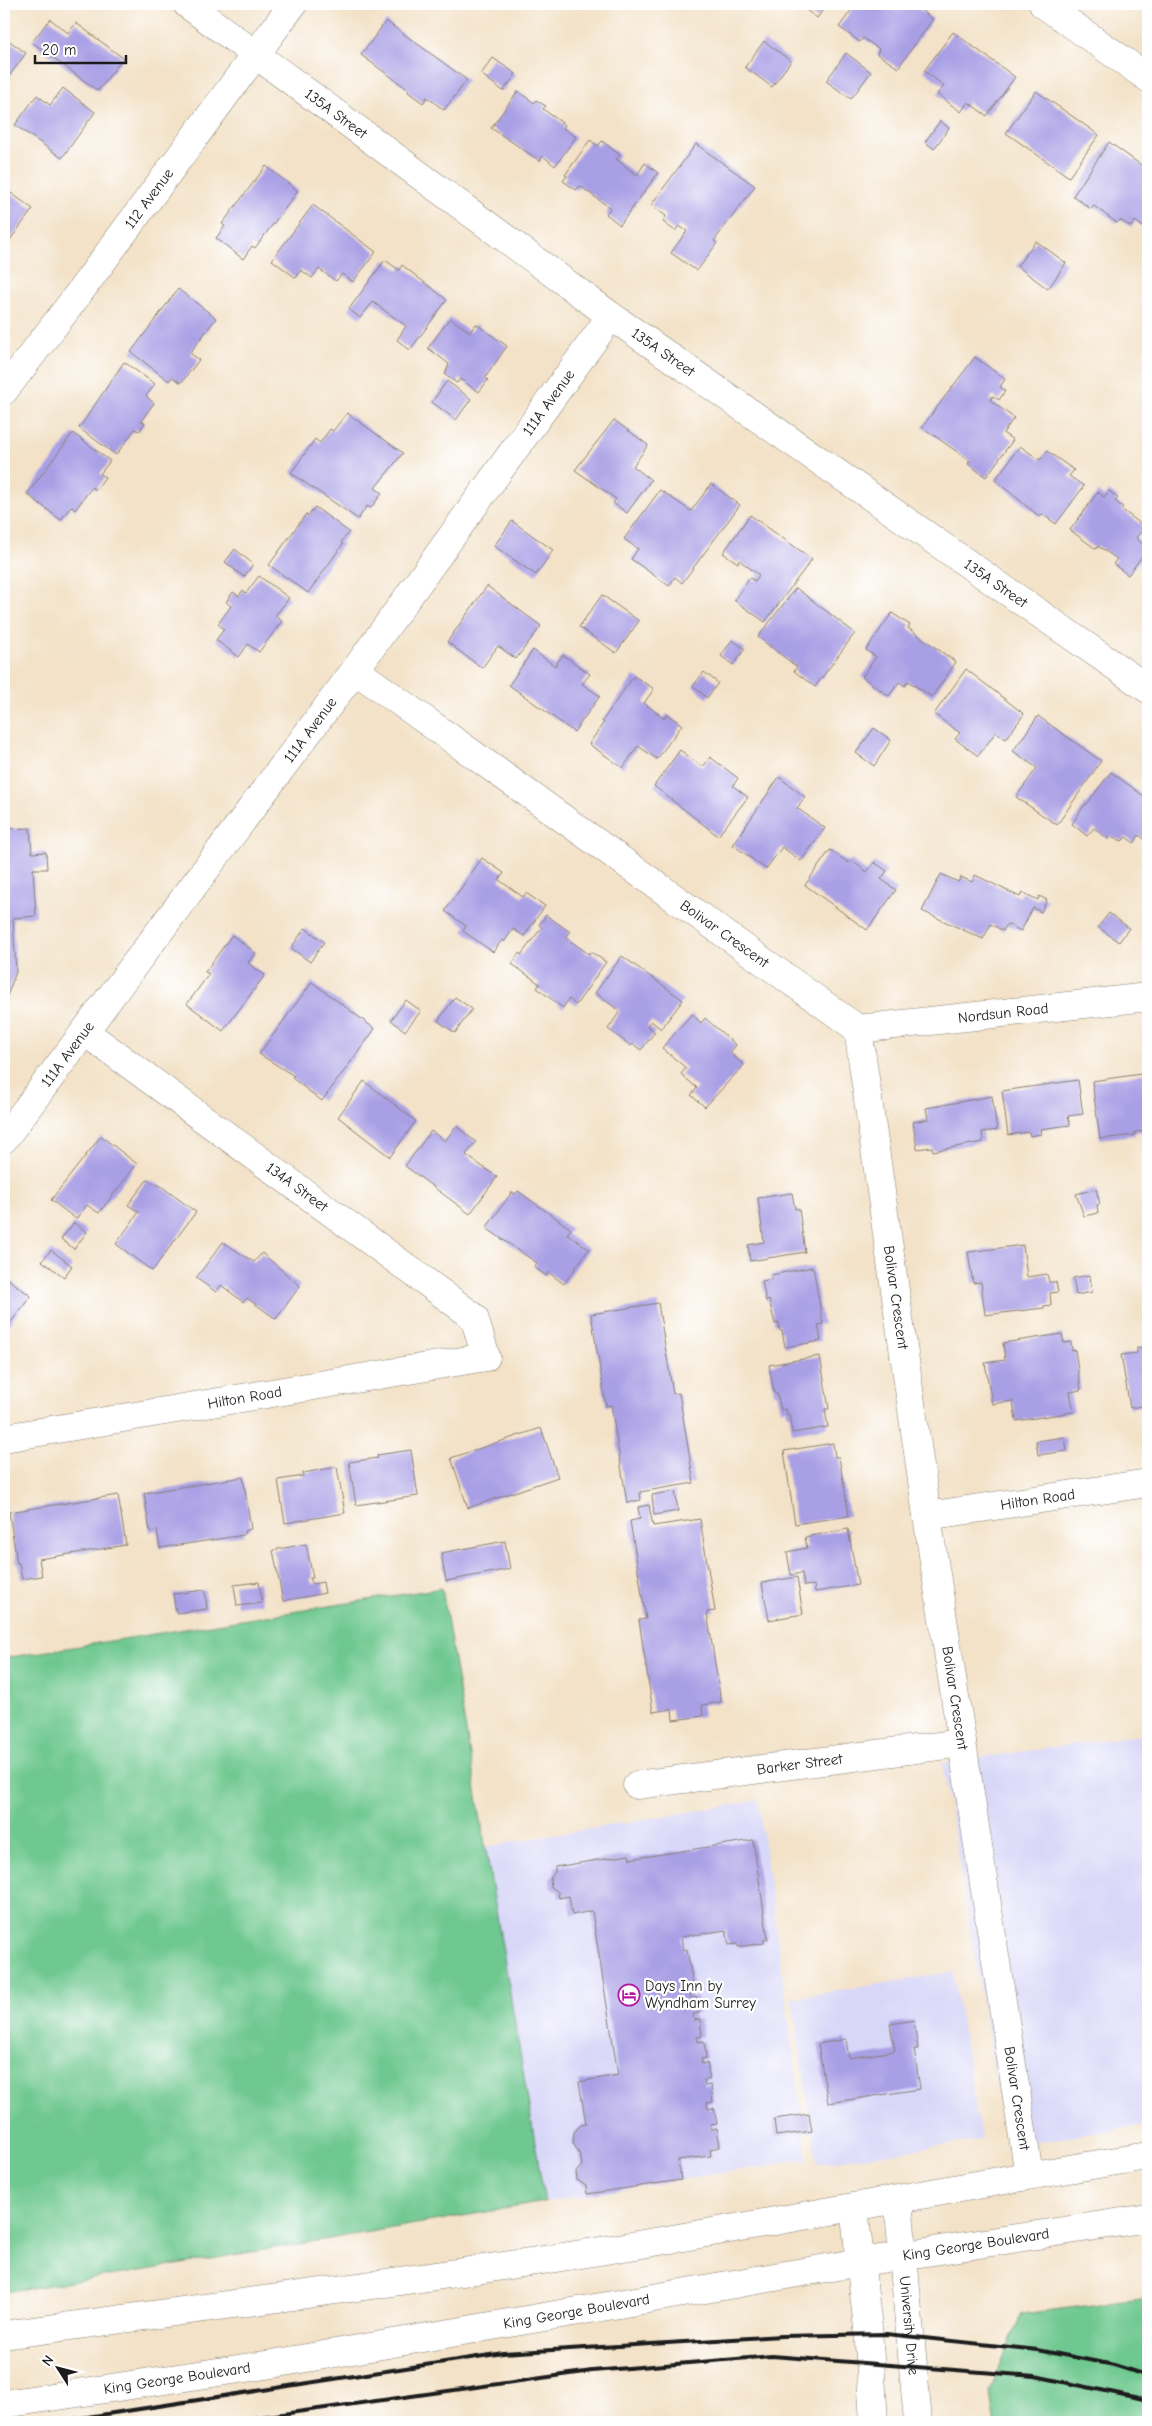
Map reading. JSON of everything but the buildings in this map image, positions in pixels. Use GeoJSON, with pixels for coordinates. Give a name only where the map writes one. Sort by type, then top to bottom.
{"type":"FeatureCollection","features":[{"type":"Feature","properties":{"kind":"street","name":"135A Street"},"geometry":{"type":"LineString","coordinates":[[186,4],[612,316],[1148,689]]}},
{"type":"Feature","properties":{"kind":"street","name":"112 Avenue"},"geometry":{"type":"LineString","coordinates":[[4,391],[293,4]]}},
{"type":"Feature","properties":{"kind":"street"},"geometry":{"type":"LineString","coordinates":[[1043,4],[1148,78]]}},
{"type":"Feature","properties":{"kind":"street","name":"111A Avenue"},"geometry":{"type":"LineString","coordinates":[[4,1139],[356,670],[612,316]]}},
{"type":"Feature","properties":{"kind":"street","name":"Bolivar Crescent"},"geometry":{"type":"LineString","coordinates":[[356,670],[858,1029],[927,1516],[1029,2175]]}},
{"type":"Feature","properties":{"kind":"street","name":"Nordsun Road"},"geometry":{"type":"LineString","coordinates":[[858,1029],[1148,997]]}},
{"type":"Feature","properties":{"kind":"street","name":"134A Street"},"geometry":{"type":"LineString","coordinates":[[85,1032],[474,1317],[486,1357]]}},
{"type":"Feature","properties":{"kind":"street","name":"Hilton Road"},"geometry":{"type":"LineString","coordinates":[[4,1438],[486,1357]]}},
{"type":"Feature","properties":{"kind":"street","name":"Hilton Road"},"geometry":{"type":"LineString","coordinates":[[927,1516],[1148,1483]]}},
{"type":"Feature","properties":{"kind":"street","name":"Barker Street"},"geometry":{"type":"LineString","coordinates":[[637,1785],[962,1743]]}},
{"type":"Feature","properties":{"kind":"street"},"geometry":{"type":"LineString","coordinates":[[4,2335],[574,2255],[854,2208],[1029,2175],[1148,2156]]}},
{"type":"Feature","properties":{"kind":"street","name":"University Drive"},"geometry":{"type":"LineString","coordinates":[[898,2200],[918,2422]]}},
{"type":"Feature","properties":{"kind":"street"},"geometry":{"type":"LineString","coordinates":[[854,2208],[874,2422]]}},
{"type":"Feature","properties":{"kind":"street","name":"King George Boulevard"},"geometry":{"type":"LineString","coordinates":[[4,2404],[272,2364],[860,2262],[1148,2218]]}},
{"type":"Feature","properties":{"kind":"shaded area"},"geometry":{"type":"Polygon","coordinates":[[[1148,1734],[1148,2125],[1007,2146],[942,1763],[1148,1734]]]}},
{"type":"Feature","properties":{"kind":"shaded area"},"geometry":{"type":"Polygon","coordinates":[[[758,1800],[808,2159],[545,2202],[484,1847],[758,1800]]]}},
{"type":"Feature","properties":{"kind":"shaded area"},"geometry":{"type":"Polygon","coordinates":[[[953,1972],[981,2140],[817,2164],[792,1998],[953,1972]]]}},
{"type":"Feature","properties":{"kind":"green space"},"geometry":{"type":"Polygon","coordinates":[[[442,1588],[545,2202],[123,2274],[4,2292],[4,1658],[442,1588]]]}},
{"type":"Feature","properties":{"kind":"green space"},"geometry":{"type":"Polygon","coordinates":[[[1148,2298],[1148,2422],[994,2422],[990,2391],[1021,2314],[1148,2298]]]}},
{"type":"Feature","properties":{"kind":"railway"},"geometry":{"type":"LineString","coordinates":[[55,2422],[503,2353],[782,2336],[886,2334],[1038,2350],[1114,2365],[1148,2376]]}},
{"type":"Feature","properties":{"kind":"railway"},"geometry":{"type":"LineString","coordinates":[[225,2422],[592,2371],[772,2356],[1035,2376],[1148,2400]]}},
{"type":"Feature","properties":{"kind":"place","name":"Days Inn by Wyndham Surrey"},"geometry":{"type":"Point","coordinates":[629,1995]}}]}
